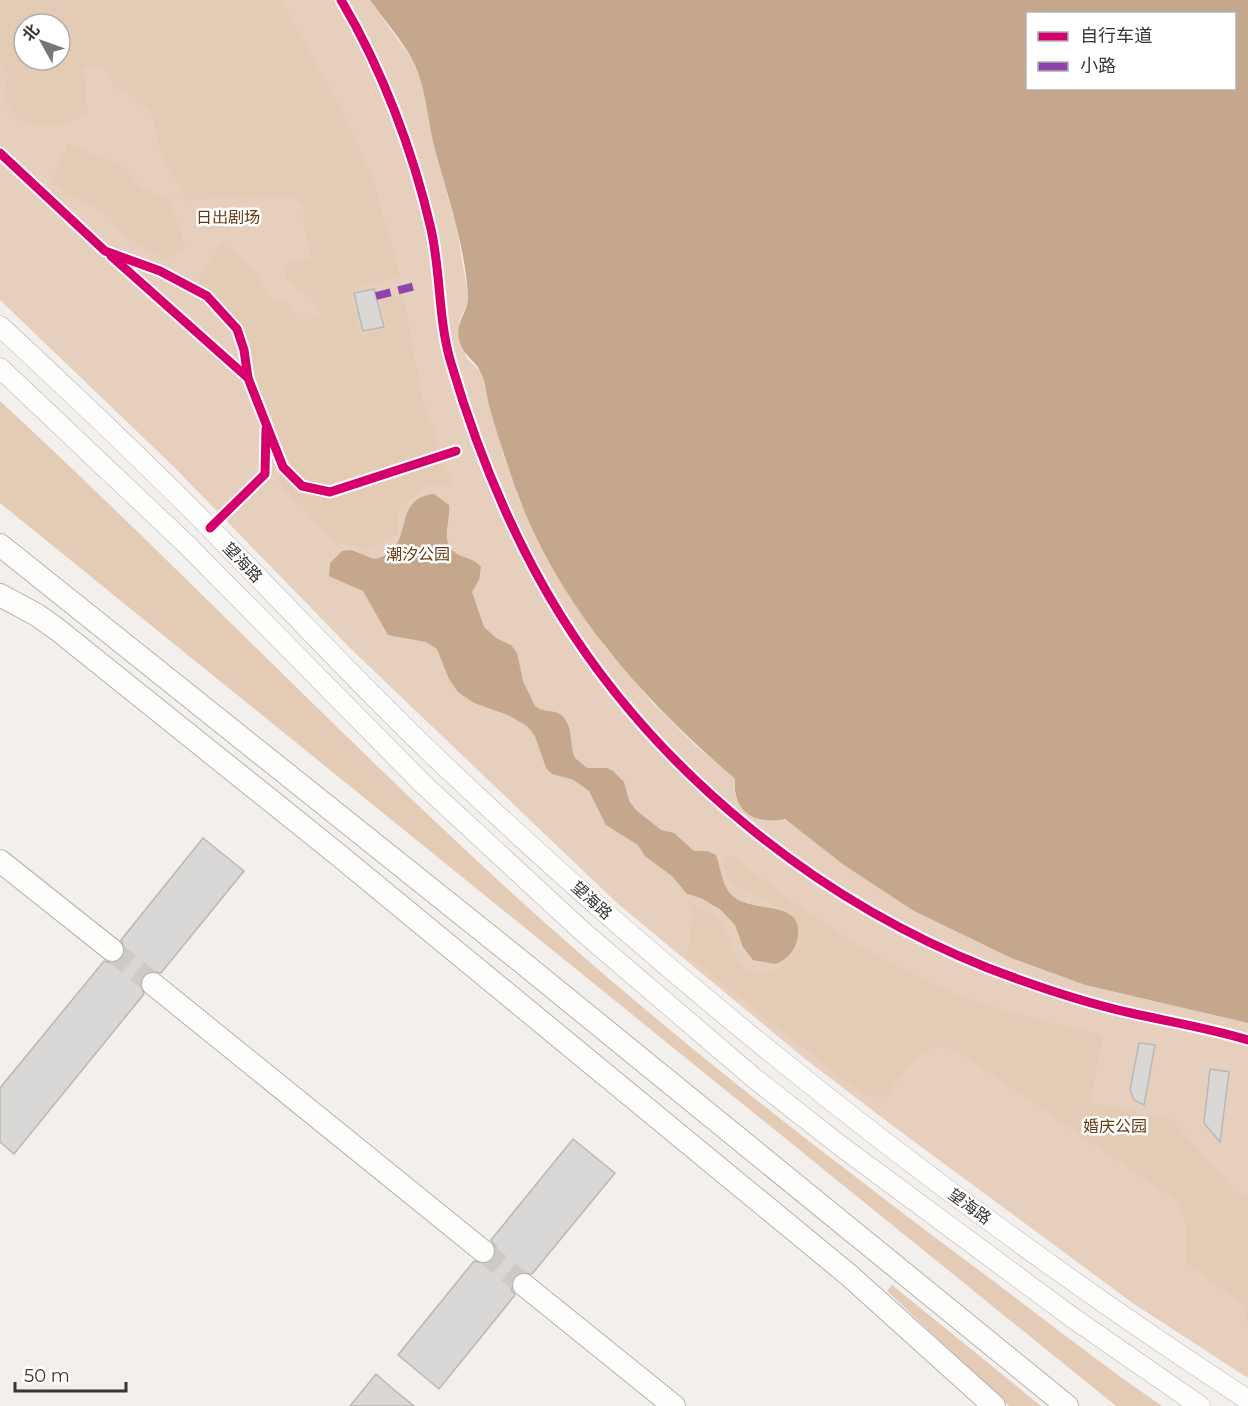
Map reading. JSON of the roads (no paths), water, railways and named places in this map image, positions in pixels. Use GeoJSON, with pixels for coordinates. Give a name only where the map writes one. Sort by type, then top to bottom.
{"type":"FeatureCollection","features":[{"type":"Feature","properties":{"kind":"highway"},"geometry":{"type":"LineString","coordinates":[[0,545],[518,959],[1067,1406]]}},
{"type":"Feature","properties":{"kind":"highway"},"geometry":{"type":"LineString","coordinates":[[0,595],[58,630],[345,861],[850,1276],[994,1406]]}},
{"type":"Feature","properties":{"kind":"highway"},"geometry":{"type":"LineString","coordinates":[[0,861],[112,950]]}},
{"type":"Feature","properties":{"kind":"highway"},"geometry":{"type":"LineString","coordinates":[[153,984],[483,1251]]}},
{"type":"Feature","properties":{"kind":"highway"},"geometry":{"type":"LineString","coordinates":[[524,1285],[674,1406]]}},
{"type":"Feature","properties":{"kind":"main road","name":"望海路"},"geometry":{"type":"LineString","coordinates":[[0,326],[147,465],[432,753],[602,910],[716,1008],[866,1130],[1071,1280],[1248,1400]]}},
{"type":"Feature","properties":{"kind":"main road","name":"望海路"},"geometry":{"type":"LineString","coordinates":[[0,368],[187,545],[423,784],[609,954],[754,1078],[838,1144],[1073,1318],[1200,1406]]}},
{"type":"Feature","properties":{"kind":"tunnel"},"geometry":{"type":"LineString","coordinates":[[112,950],[153,984]]}},
{"type":"Feature","properties":{"kind":"tunnel"},"geometry":{"type":"LineString","coordinates":[[483,1251],[524,1285]]}},
{"type":"Feature","properties":{"kind":"park label","name":"日出剧场"},"geometry":{"type":"Point","coordinates":[228,217]}},
{"type":"Feature","properties":{"kind":"park label","name":"潮汐公园"},"geometry":{"type":"Point","coordinates":[418,554]}},
{"type":"Feature","properties":{"kind":"park label","name":"婚庆公园"},"geometry":{"type":"Point","coordinates":[1115,1126]}}]}
